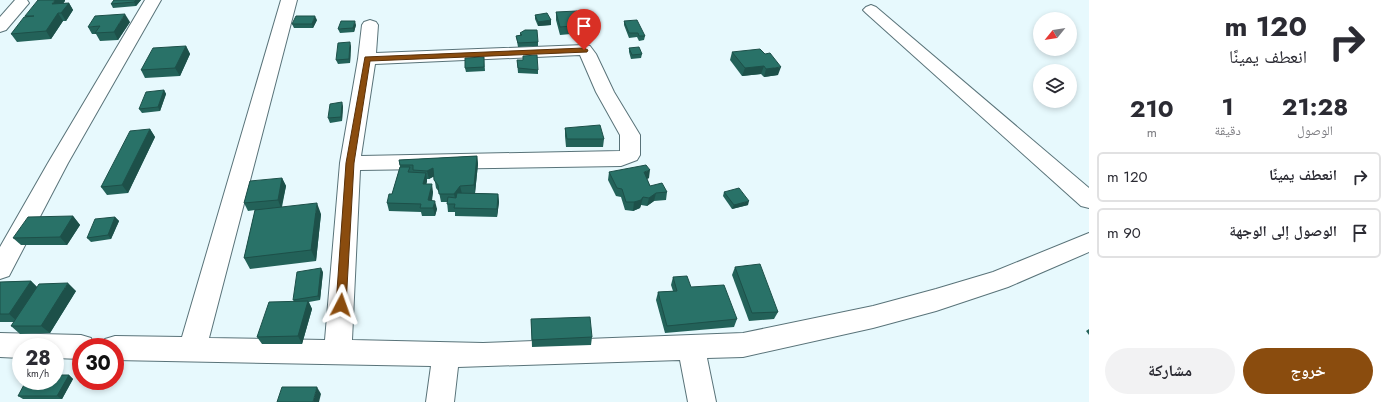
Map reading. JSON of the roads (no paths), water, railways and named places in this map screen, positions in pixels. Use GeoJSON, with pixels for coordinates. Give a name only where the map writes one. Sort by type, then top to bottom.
{"type":"FeatureCollection","features":[{"type":"Feature","properties":{"kind":"street"},"geometry":{"type":"LineString","coordinates":[[0,269],[58,163],[153,0]]}},
{"type":"Feature","properties":{"kind":"street"},"geometry":{"type":"LineString","coordinates":[[192,349],[289,0]]}},
{"type":"Feature","properties":{"kind":"street"},"geometry":{"type":"LineString","coordinates":[[0,27],[21,2]]}},
{"type":"Feature","properties":{"kind":"street"},"geometry":{"type":"LineString","coordinates":[[871,10],[1089,200]]}},
{"type":"Feature","properties":{"kind":"street"},"geometry":{"type":"LineString","coordinates":[[338,352],[350,163],[367,59],[370,25]]}},
{"type":"Feature","properties":{"kind":"street"},"geometry":{"type":"LineString","coordinates":[[350,163],[621,159],[630,155],[630,135],[605,92],[588,54],[584,50],[367,59]]}},
{"type":"Feature","properties":{"kind":"street"},"geometry":{"type":"LineString","coordinates":[[124,348],[446,354],[601,352],[743,345],[873,317],[936,300],[999,280],[1089,242]]}},
{"type":"Feature","properties":{"kind":"street"},"geometry":{"type":"LineString","coordinates":[[0,344],[72,347]]}},
{"type":"Feature","properties":{"kind":"street"},"geometry":{"type":"LineString","coordinates":[[691,347],[702,402]]}},
{"type":"Feature","properties":{"kind":"street"},"geometry":{"type":"LineString","coordinates":[[440,402],[446,354]]}}]}
